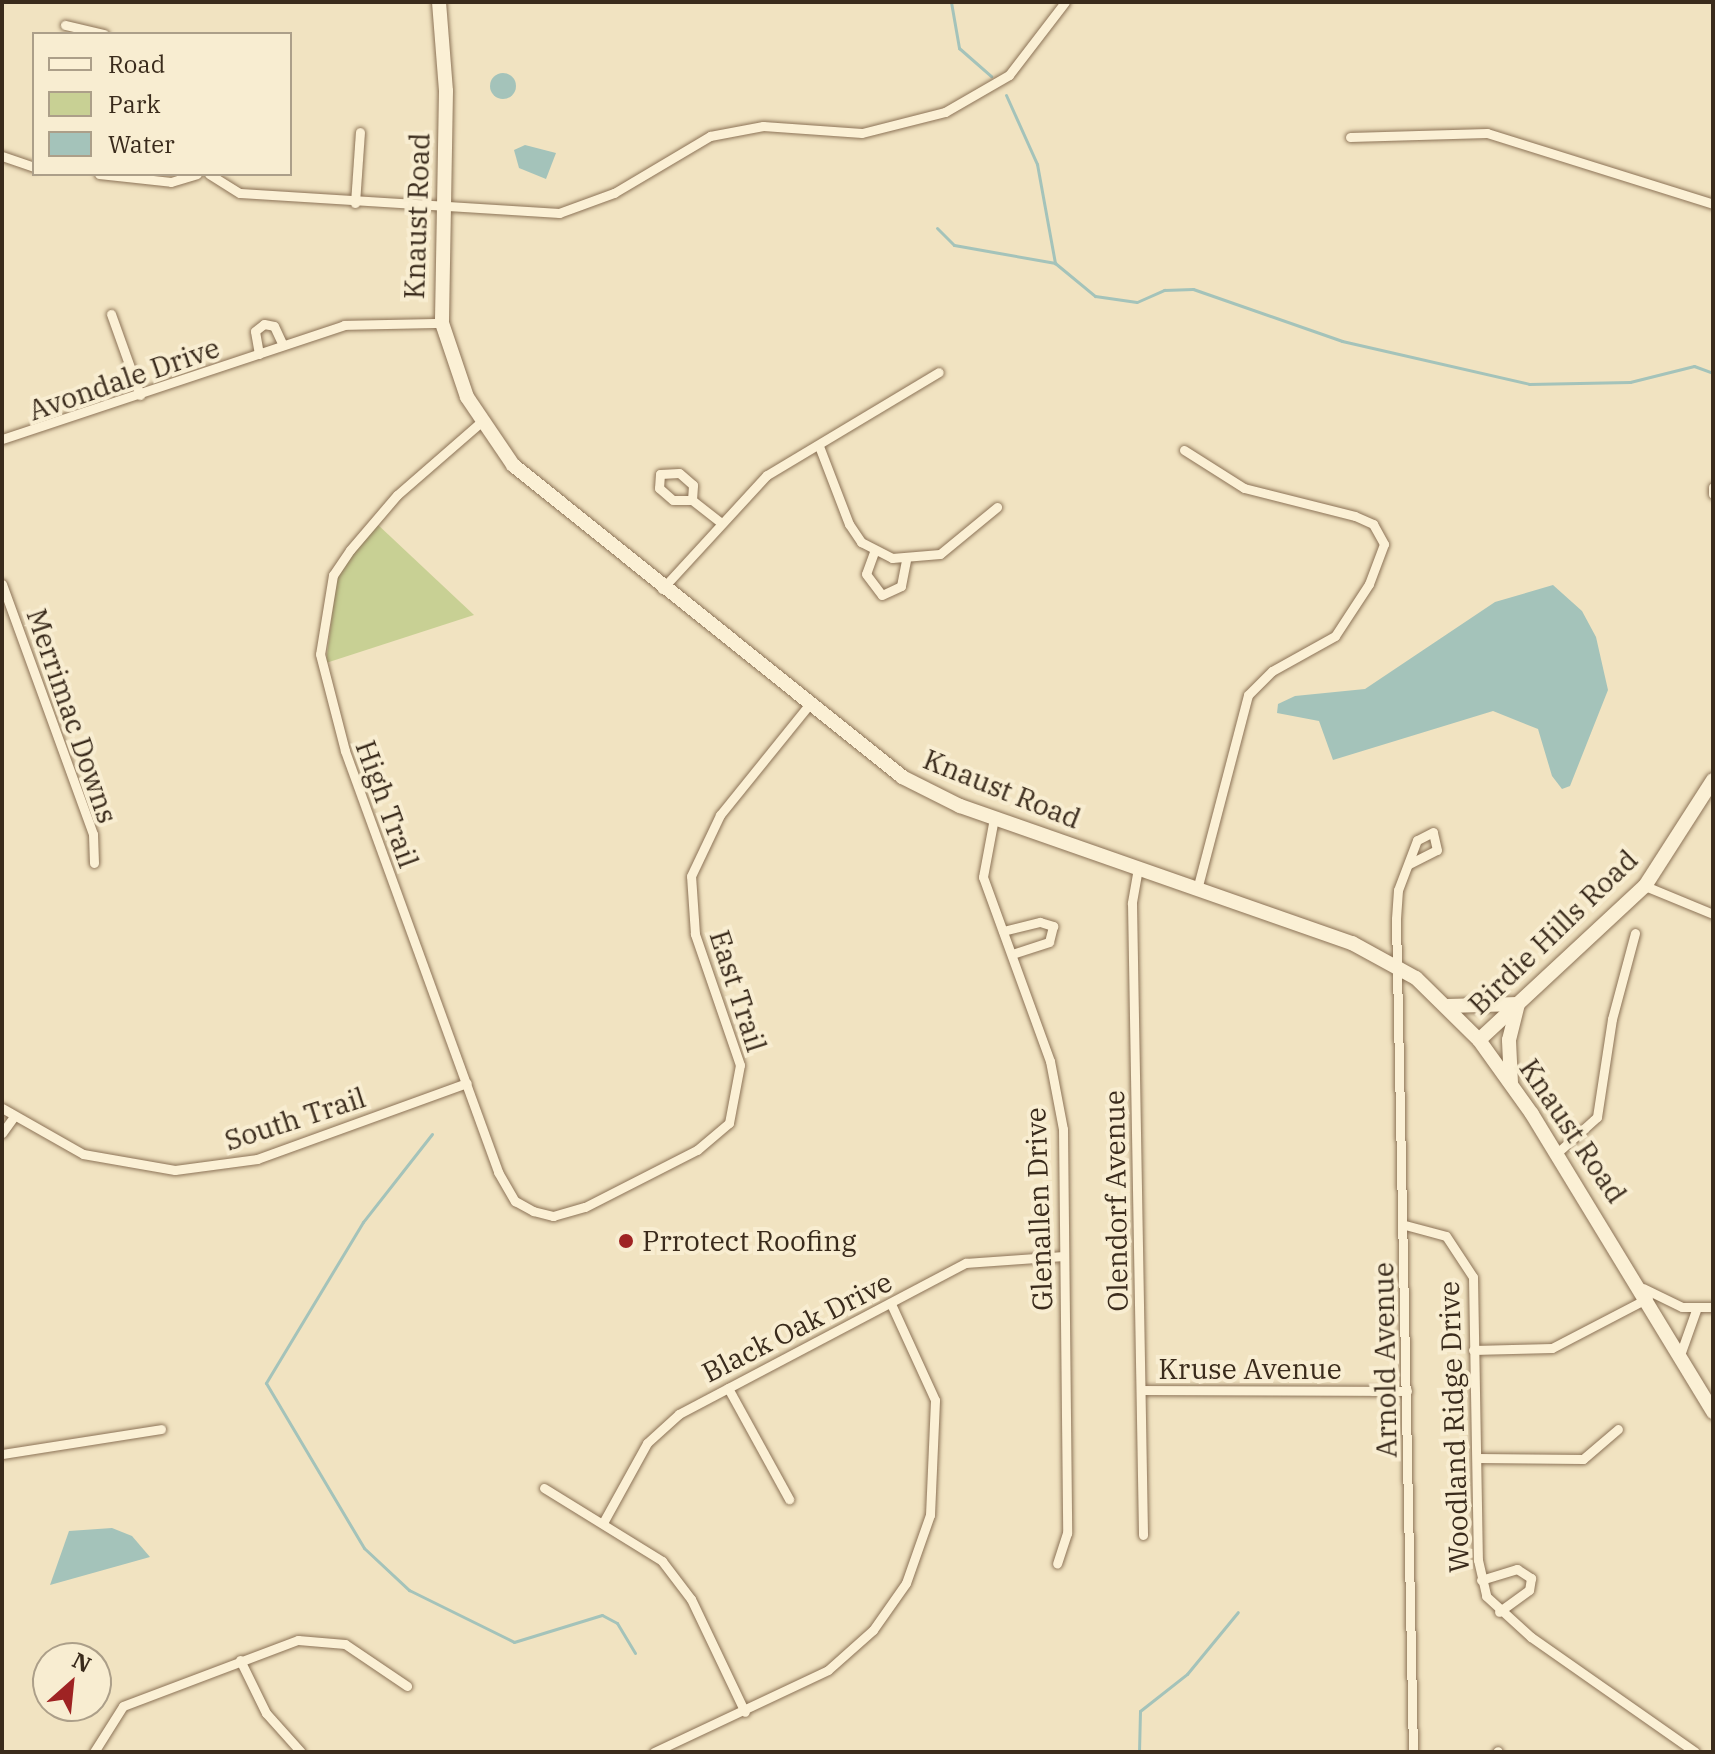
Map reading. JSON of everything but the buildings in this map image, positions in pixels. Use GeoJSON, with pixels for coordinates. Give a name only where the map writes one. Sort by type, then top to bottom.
{"type":"FeatureCollection","features":[{"type":"Feature","properties":{"kind":"main road","name":"Knaust Road"},"geometry":{"type":"LineString","coordinates":[[439,2],[446,91],[441,211],[442,323],[481,422],[527,478],[807,707],[902,777],[994,818],[1197,889],[1401,968],[1447,1006],[1479,1040],[1511,1083],[1645,1293],[1713,1412]]}},
{"type":"Feature","properties":{"kind":"main road","name":"Birdie Hills Road"},"geometry":{"type":"LineString","coordinates":[[1479,1040],[1645,886],[1713,780]]}},
{"type":"Feature","properties":{"kind":"main road"},"geometry":{"type":"LineString","coordinates":[[1447,1006],[1518,1004],[1509,1040],[1511,1083]]}},
{"type":"Feature","properties":{"kind":"street"},"geometry":{"type":"LineString","coordinates":[[212,176],[240,193],[441,211],[530,214],[590,204],[685,147],[734,130],[862,133],[923,121],[1009,75],[1065,2]]}},
{"type":"Feature","properties":{"kind":"street"},"geometry":{"type":"LineString","coordinates":[[65,25],[95,32]]}},
{"type":"Feature","properties":{"kind":"street"},"geometry":{"type":"LineString","coordinates":[[355,203],[360,132]]}},
{"type":"Feature","properties":{"kind":"street"},"geometry":{"type":"LineString","coordinates":[[1350,137],[1487,133],[1713,204]]}},
{"type":"Feature","properties":{"kind":"street"},"geometry":{"type":"LineString","coordinates":[[2,156],[32,166]]}},
{"type":"Feature","properties":{"kind":"street"},"geometry":{"type":"LineString","coordinates":[[117,176],[171,182],[190,176]]}},
{"type":"Feature","properties":{"kind":"street"},"geometry":{"type":"LineString","coordinates":[[111,314],[140,395]]}},
{"type":"Feature","properties":{"kind":"street","name":"Avondale Drive"},"geometry":{"type":"LineString","coordinates":[[2,439],[358,322],[442,323]]}},
{"type":"Feature","properties":{"kind":"street","name":"Avondale Drive"},"geometry":{"type":"LineString","coordinates":[[259,354],[255,331],[264,324],[274,326],[283,345]]}},
{"type":"Feature","properties":{"kind":"street"},"geometry":{"type":"LineString","coordinates":[[662,589],[719,521],[767,475],[939,372]]}},
{"type":"Feature","properties":{"kind":"street","name":"High Trail"},"geometry":{"type":"LineString","coordinates":[[481,422],[397,495],[350,550],[333,575],[320,654],[345,751],[505,1187],[533,1211],[553,1216]]}},
{"type":"Feature","properties":{"kind":"street"},"geometry":{"type":"LineString","coordinates":[[819,446],[849,524],[874,552],[906,560],[940,554],[997,507]]}},
{"type":"Feature","properties":{"kind":"street"},"geometry":{"type":"LineString","coordinates":[[1184,450],[1244,488],[1355,516],[1373,524],[1384,544],[1363,595],[1335,636],[1272,671],[1248,695],[1197,889]]}},
{"type":"Feature","properties":{"kind":"street"},"geometry":{"type":"LineString","coordinates":[[1713,487],[1713,494]]}},
{"type":"Feature","properties":{"kind":"street"},"geometry":{"type":"LineString","coordinates":[[692,500],[719,521]]}},
{"type":"Feature","properties":{"kind":"street"},"geometry":{"type":"LineString","coordinates":[[874,552],[866,574],[882,595],[901,586],[906,560]]}},
{"type":"Feature","properties":{"kind":"street","name":"Merrimac Downs"},"geometry":{"type":"LineString","coordinates":[[2,584],[93,834],[94,863]]}},
{"type":"Feature","properties":{"kind":"street","name":"East Trail"},"geometry":{"type":"LineString","coordinates":[[553,1216],[585,1207],[697,1150],[729,1123],[740,1065],[695,934],[691,876],[720,815],[807,707]]}},
{"type":"Feature","properties":{"kind":"street","name":"Glenallen Drive"},"geometry":{"type":"LineString","coordinates":[[994,818],[983,871],[1062,1117],[1067,1533],[1057,1563]]}},
{"type":"Feature","properties":{"kind":"street","name":"Arnold Avenue"},"geometry":{"type":"LineString","coordinates":[[1409,864],[1396,919],[1401,968],[1413,1752]]}},
{"type":"Feature","properties":{"kind":"street","name":"Olendorf Avenue"},"geometry":{"type":"LineString","coordinates":[[1138,868],[1132,903],[1143,1535]]}},
{"type":"Feature","properties":{"kind":"street"},"geometry":{"type":"LineString","coordinates":[[1645,886],[1713,914]]}},
{"type":"Feature","properties":{"kind":"street"},"geometry":{"type":"LineString","coordinates":[[1003,931],[1040,922],[1053,926],[1049,942],[1012,954]]}},
{"type":"Feature","properties":{"kind":"street"},"geometry":{"type":"LineString","coordinates":[[1557,1153],[1597,1117],[1612,1019],[1635,933]]}},
{"type":"Feature","properties":{"kind":"street","name":"South Trail"},"geometry":{"type":"LineString","coordinates":[[2,1108],[13,1118],[114,1164],[206,1168],[257,1159],[467,1083]]}},
{"type":"Feature","properties":{"kind":"street"},"geometry":{"type":"LineString","coordinates":[[2,1133],[13,1118]]}},
{"type":"Feature","properties":{"kind":"street","name":"Woodland Ridge Drive"},"geometry":{"type":"LineString","coordinates":[[1405,1225],[1436,1230],[1461,1252],[1473,1277],[1481,1580],[1499,1612],[1695,1752]]}},
{"type":"Feature","properties":{"kind":"street","name":"Black Oak Drive"},"geometry":{"type":"LineString","coordinates":[[604,1521],[664,1425],[728,1388],[978,1259],[1063,1256]]}},
{"type":"Feature","properties":{"kind":"street"},"geometry":{"type":"LineString","coordinates":[[1473,1350],[1552,1348],[1645,1293],[1696,1310],[1713,1307]]}},
{"type":"Feature","properties":{"kind":"street"},"geometry":{"type":"LineString","coordinates":[[654,1752],[800,1687],[853,1650],[894,1603],[921,1549],[935,1484],[935,1400],[891,1304]]}},
{"type":"Feature","properties":{"kind":"street"},"geometry":{"type":"LineString","coordinates":[[1680,1356],[1696,1310]]}},
{"type":"Feature","properties":{"kind":"street"},"geometry":{"type":"LineString","coordinates":[[728,1388],[789,1499]]}},
{"type":"Feature","properties":{"kind":"street","name":"Kruse Avenue"},"geometry":{"type":"LineString","coordinates":[[1142,1390],[1407,1391]]}},
{"type":"Feature","properties":{"kind":"street"},"geometry":{"type":"LineString","coordinates":[[2,1454],[161,1429]]}},
{"type":"Feature","properties":{"kind":"street"},"geometry":{"type":"LineString","coordinates":[[1477,1458],[1583,1459],[1618,1429]]}},
{"type":"Feature","properties":{"kind":"street"},"geometry":{"type":"LineString","coordinates":[[544,1488],[645,1545],[682,1586],[745,1712]]}},
{"type":"Feature","properties":{"kind":"street"},"geometry":{"type":"LineString","coordinates":[[1481,1580],[1517,1569],[1531,1578],[1529,1590],[1499,1612]]}},
{"type":"Feature","properties":{"kind":"street"},"geometry":{"type":"LineString","coordinates":[[94,1752],[123,1706],[240,1660],[320,1638],[355,1649],[407,1686]]}},
{"type":"Feature","properties":{"kind":"street"},"geometry":{"type":"LineString","coordinates":[[240,1660],[266,1713],[301,1752]]}},
{"type":"Feature","properties":{"kind":"green space"},"geometry":{"type":"Polygon","coordinates":[[[376,523],[474,615],[326,663],[337,576],[376,523]]]}},
{"type":"Feature","properties":{"kind":"water"},"geometry":{"type":"Polygon","coordinates":[[[503,73],[512,77],[516,86],[512,95],[503,99],[494,95],[490,86],[494,77],[503,73]]]}},
{"type":"Feature","properties":{"kind":"water"},"geometry":{"type":"Polygon","coordinates":[[[525,145],[556,153],[546,179],[519,168],[514,150],[525,145]]]}},
{"type":"Feature","properties":{"kind":"water"},"geometry":{"type":"Polygon","coordinates":[[[1553,585],[1582,611],[1596,637],[1608,690],[1570,786],[1562,789],[1552,776],[1538,729],[1493,711],[1333,760],[1319,721],[1277,713],[1278,704],[1295,696],[1365,689],[1495,602],[1553,585]]]}},
{"type":"Feature","properties":{"kind":"water"},"geometry":{"type":"Polygon","coordinates":[[[112,1528],[132,1536],[150,1557],[50,1585],[69,1531],[112,1528]]]}},
{"type":"Feature","properties":{"kind":"waterway"},"geometry":{"type":"LineString","coordinates":[[951,2],[959,48],[991,76]]}},
{"type":"Feature","properties":{"kind":"waterway"},"geometry":{"type":"LineString","coordinates":[[1006,95],[1037,164],[1055,263],[1095,296],[1137,302],[1164,290],[1193,289],[1342,341],[1529,384],[1630,382],[1694,366],[1713,373]]}},
{"type":"Feature","properties":{"kind":"waterway"},"geometry":{"type":"LineString","coordinates":[[937,228],[954,245],[1055,263]]}},
{"type":"Feature","properties":{"kind":"waterway"},"geometry":{"type":"LineString","coordinates":[[432,1134],[363,1222],[266,1383],[364,1548],[409,1590],[514,1642],[602,1615],[617,1623],[635,1653]]}},
{"type":"Feature","properties":{"kind":"waterway"},"geometry":{"type":"LineString","coordinates":[[1139,1752],[1140,1711],[1187,1674],[1238,1612]]}},
{"type":"Feature","properties":{"kind":"place","name":"Prrotect Roofing"},"geometry":{"type":"Point","coordinates":[626,1241]}}]}
